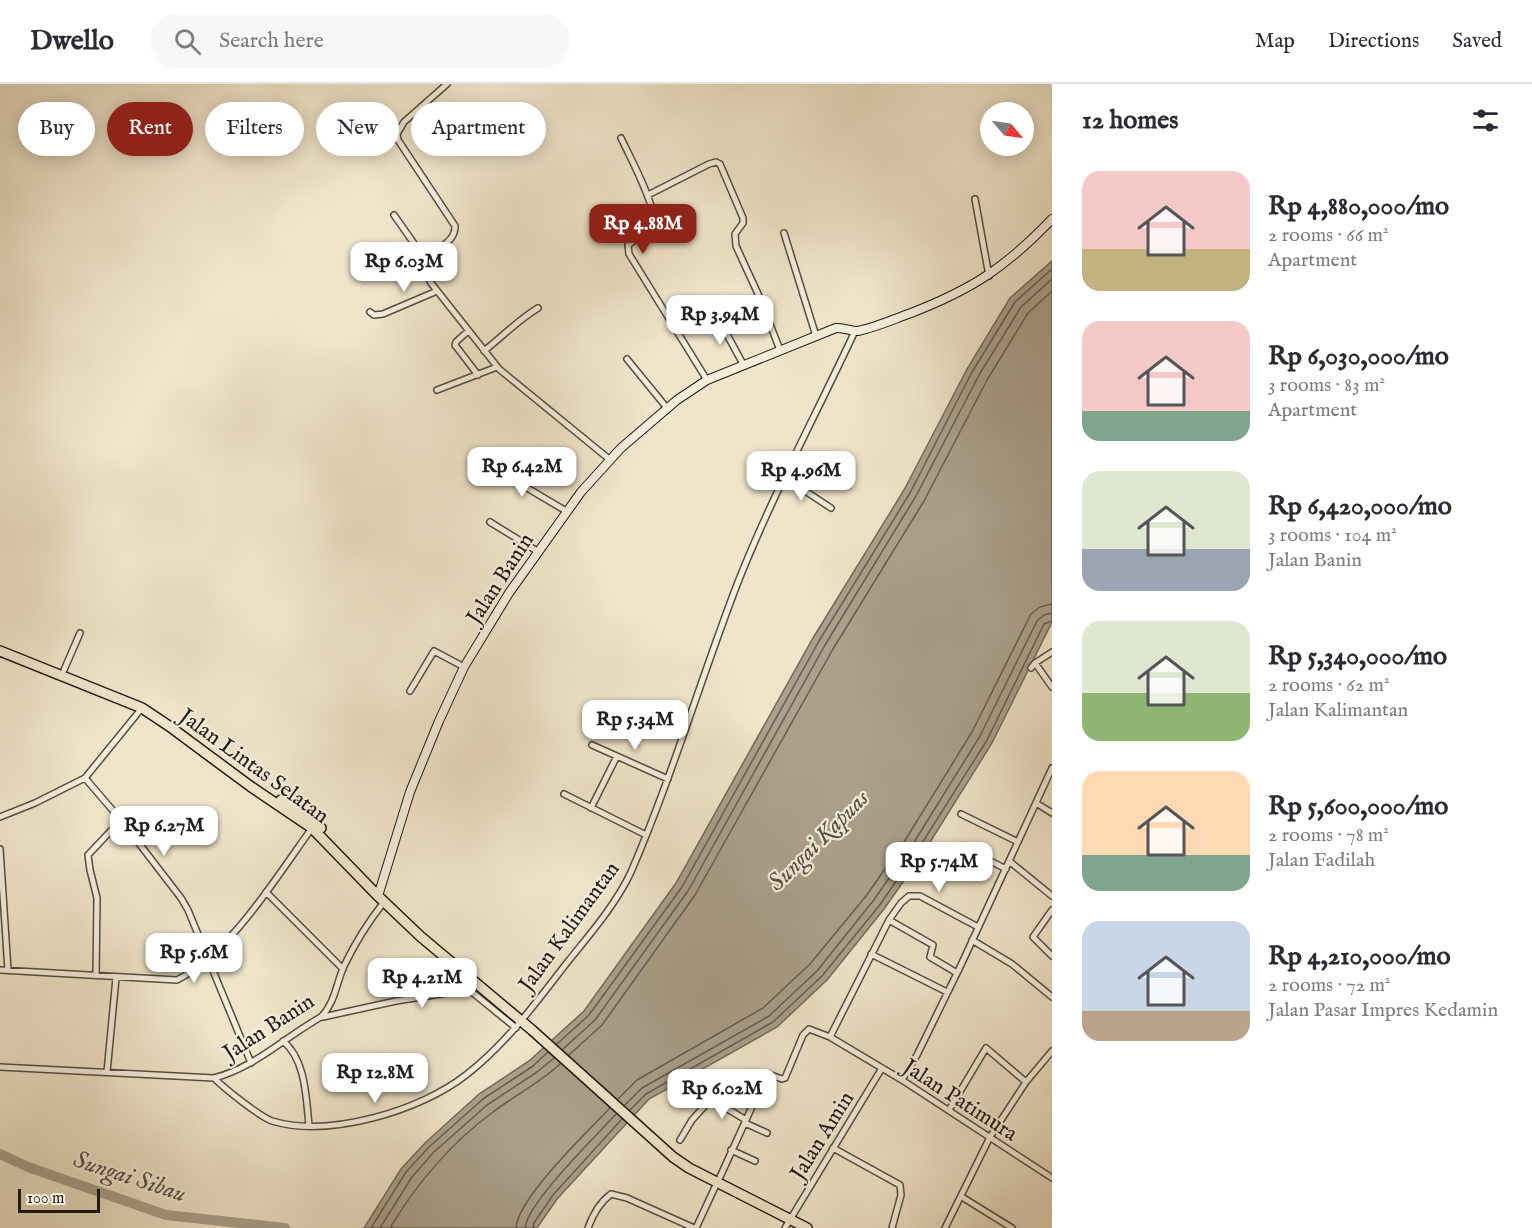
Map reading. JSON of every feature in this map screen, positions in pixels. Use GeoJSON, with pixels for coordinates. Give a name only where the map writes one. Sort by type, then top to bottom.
{"type":"FeatureCollection","features":[{"type":"Feature","properties":{"kind":"highway","name":"Jalan Lintas Selatan"},"geometry":{"type":"LineString","coordinates":[[0,645],[63,670],[142,708],[236,773],[312,828],[385,900],[430,939],[431,943],[519,1024],[532,1030],[659,1145],[689,1168],[787,1224],[807,1228]]}},
{"type":"Feature","properties":{"kind":"highway","name":"Jalan Lintas Selatan"},"geometry":{"type":"LineString","coordinates":[[0,651],[127,696],[153,710],[236,773],[315,822],[385,900]]}},
{"type":"Feature","properties":{"kind":"street"},"geometry":{"type":"LineString","coordinates":[[447,84],[404,122],[398,134],[399,140],[456,226],[453,235],[431,255],[425,273],[497,367],[609,459]]}},
{"type":"Feature","properties":{"kind":"street"},"geometry":{"type":"LineString","coordinates":[[621,138],[648,195],[654,214],[654,220],[649,228],[628,246],[629,254],[706,380]]}},
{"type":"Feature","properties":{"kind":"street"},"geometry":{"type":"LineString","coordinates":[[648,195],[709,164],[716,162],[720,164],[743,218],[743,223],[735,234],[736,246],[780,350]]}},
{"type":"Feature","properties":{"kind":"street"},"geometry":{"type":"LineString","coordinates":[[975,199],[989,276]]}},
{"type":"Feature","properties":{"kind":"street"},"geometry":{"type":"LineString","coordinates":[[394,215],[426,265]]}},
{"type":"Feature","properties":{"kind":"street"},"geometry":{"type":"LineString","coordinates":[[855,331],[877,326],[968,288],[989,276],[1013,257],[1052,219]]}},
{"type":"Feature","properties":{"kind":"street"},"geometry":{"type":"LineString","coordinates":[[784,233],[816,336]]}},
{"type":"Feature","properties":{"kind":"street"},"geometry":{"type":"LineString","coordinates":[[389,272],[404,276],[426,265]]}},
{"type":"Feature","properties":{"kind":"street"},"geometry":{"type":"LineString","coordinates":[[370,312],[374,315],[383,314],[437,291]]}},
{"type":"Feature","properties":{"kind":"street"},"geometry":{"type":"LineString","coordinates":[[484,351],[509,332],[519,320],[538,308]]}},
{"type":"Feature","properties":{"kind":"street"},"geometry":{"type":"LineString","coordinates":[[718,318],[743,364]]}},
{"type":"Feature","properties":{"kind":"street","name":"Jalan Banin"},"geometry":{"type":"LineString","coordinates":[[214,1078],[230,1074],[251,1063],[321,1017],[329,1009],[343,969],[385,900],[410,792],[464,667],[537,551],[566,511],[609,459],[667,408],[706,380],[843,327],[855,331]]}},
{"type":"Feature","properties":{"kind":"street"},"geometry":{"type":"LineString","coordinates":[[468,331],[455,345],[478,375]]}},
{"type":"Feature","properties":{"kind":"street","name":"Jalan Kalimantan"},"geometry":{"type":"LineString","coordinates":[[214,1078],[231,1094],[271,1120],[325,1126],[403,1108],[433,1096],[464,1077],[519,1024],[623,889],[668,779],[738,582],[784,477],[855,331]]}},
{"type":"Feature","properties":{"kind":"street"},"geometry":{"type":"LineString","coordinates":[[627,359],[667,408]]}},
{"type":"Feature","properties":{"kind":"street"},"geometry":{"type":"LineString","coordinates":[[437,390],[497,367]]}},
{"type":"Feature","properties":{"kind":"street"},"geometry":{"type":"LineString","coordinates":[[490,466],[566,511]]}},
{"type":"Feature","properties":{"kind":"street"},"geometry":{"type":"LineString","coordinates":[[784,477],[831,508]]}},
{"type":"Feature","properties":{"kind":"street"},"geometry":{"type":"LineString","coordinates":[[490,522],[537,551]]}},
{"type":"Feature","properties":{"kind":"street"},"geometry":{"type":"LineString","coordinates":[[63,670],[80,633]]}},
{"type":"Feature","properties":{"kind":"street"},"geometry":{"type":"LineString","coordinates":[[410,690],[434,651],[464,667]]}},
{"type":"Feature","properties":{"kind":"street"},"geometry":{"type":"LineString","coordinates":[[1052,652],[1033,666],[1052,687]]}},
{"type":"Feature","properties":{"kind":"street"},"geometry":{"type":"LineString","coordinates":[[0,817],[35,803],[85,778],[142,708]]}},
{"type":"Feature","properties":{"kind":"street"},"geometry":{"type":"LineString","coordinates":[[592,745],[668,779]]}},
{"type":"Feature","properties":{"kind":"street"},"geometry":{"type":"LineString","coordinates":[[591,808],[617,756]]}},
{"type":"Feature","properties":{"kind":"street"},"geometry":{"type":"LineString","coordinates":[[902,1080],[957,973],[1052,770]]}},
{"type":"Feature","properties":{"kind":"street"},"geometry":{"type":"LineString","coordinates":[[85,778],[121,820],[181,898],[251,1063]]}},
{"type":"Feature","properties":{"kind":"street"},"geometry":{"type":"LineString","coordinates":[[564,795],[646,835]]}},
{"type":"Feature","properties":{"kind":"street"},"geometry":{"type":"LineString","coordinates":[[1036,803],[1052,813]]}},
{"type":"Feature","properties":{"kind":"street"},"geometry":{"type":"LineString","coordinates":[[961,814],[1018,842]]}},
{"type":"Feature","properties":{"kind":"street"},"geometry":{"type":"LineString","coordinates":[[96,976],[98,898],[88,855],[121,820]]}},
{"type":"Feature","properties":{"kind":"street"},"geometry":{"type":"LineString","coordinates":[[0,970],[177,980],[208,958],[228,938],[266,892],[312,828]]}},
{"type":"Feature","properties":{"kind":"street"},"geometry":{"type":"LineString","coordinates":[[961,846],[1006,869]]}},
{"type":"Feature","properties":{"kind":"street"},"geometry":{"type":"LineString","coordinates":[[0,849],[8,970]]}},
{"type":"Feature","properties":{"kind":"street"},"geometry":{"type":"LineString","coordinates":[[1009,861],[1052,896]]}},
{"type":"Feature","properties":{"kind":"street"},"geometry":{"type":"LineString","coordinates":[[266,892],[343,969]]}},
{"type":"Feature","properties":{"kind":"street"},"geometry":{"type":"LineString","coordinates":[[720,1177],[766,1076],[770,1074],[782,1079],[787,1075],[806,1030],[813,1030],[830,1037],[889,920],[901,903],[909,896],[920,896],[978,927]]}},
{"type":"Feature","properties":{"kind":"street"},"geometry":{"type":"LineString","coordinates":[[1052,910],[1033,937],[1052,956]]}},
{"type":"Feature","properties":{"kind":"street"},"geometry":{"type":"LineString","coordinates":[[889,920],[933,945],[930,957],[957,973]]}},
{"type":"Feature","properties":{"kind":"street"},"geometry":{"type":"LineString","coordinates":[[972,940],[1012,964],[1052,997]]}},
{"type":"Feature","properties":{"kind":"street"},"geometry":{"type":"LineString","coordinates":[[871,954],[947,992]]}},
{"type":"Feature","properties":{"kind":"street"},"geometry":{"type":"LineString","coordinates":[[107,1072],[116,978]]}},
{"type":"Feature","properties":{"kind":"street"},"geometry":{"type":"LineString","coordinates":[[321,1017],[396,1001],[466,990],[519,1024]]}},
{"type":"Feature","properties":{"kind":"street","name":"Jalan Patimura"},"geometry":{"type":"LineString","coordinates":[[830,1037],[902,1080],[1052,1178]]}},
{"type":"Feature","properties":{"kind":"street"},"geometry":{"type":"LineString","coordinates":[[283,1041],[290,1046],[297,1059],[309,1125]]}},
{"type":"Feature","properties":{"kind":"street"},"geometry":{"type":"LineString","coordinates":[[949,1110],[986,1048],[1026,1082]]}},
{"type":"Feature","properties":{"kind":"street"},"geometry":{"type":"LineString","coordinates":[[945,1228],[990,1137],[1026,1082],[1052,1051]]}},
{"type":"Feature","properties":{"kind":"street"},"geometry":{"type":"LineString","coordinates":[[0,1066],[214,1078]]}},
{"type":"Feature","properties":{"kind":"street","name":"Jalan Amin"},"geometry":{"type":"LineString","coordinates":[[787,1224],[882,1068]]}},
{"type":"Feature","properties":{"kind":"street"},"geometry":{"type":"LineString","coordinates":[[680,1140],[692,1120],[711,1099],[767,1133]]}},
{"type":"Feature","properties":{"kind":"street"},"geometry":{"type":"LineString","coordinates":[[833,1148],[900,1185],[901,1195],[892,1228]]}},
{"type":"Feature","properties":{"kind":"street"},"geometry":{"type":"LineString","coordinates":[[731,1150],[755,1161]]}},
{"type":"Feature","properties":{"kind":"street"},"geometry":{"type":"LineString","coordinates":[[588,1228],[593,1214],[603,1200],[611,1194],[627,1198],[695,1228],[715,1187]]}},
{"type":"Feature","properties":{"kind":"street"},"geometry":{"type":"LineString","coordinates":[[962,1197],[1012,1228]]}},
{"type":"Feature","properties":{"kind":"water","name":"Sungai Kapuas"},"geometry":{"type":"Polygon","coordinates":[[[1052,261],[1052,622],[992,743],[922,855],[884,909],[827,980],[777,1027],[649,1099],[557,1199],[537,1228],[364,1228],[401,1169],[425,1143],[479,1094],[529,1061],[584,1011],[676,883],[813,638],[904,490],[967,369],[1010,298],[1052,261]]]}},
{"type":"Feature","properties":{"kind":"waterway","name":"Sungai Sibau"},"geometry":{"type":"LineString","coordinates":[[0,1154],[28,1167],[166,1215],[285,1228]]}}]}
